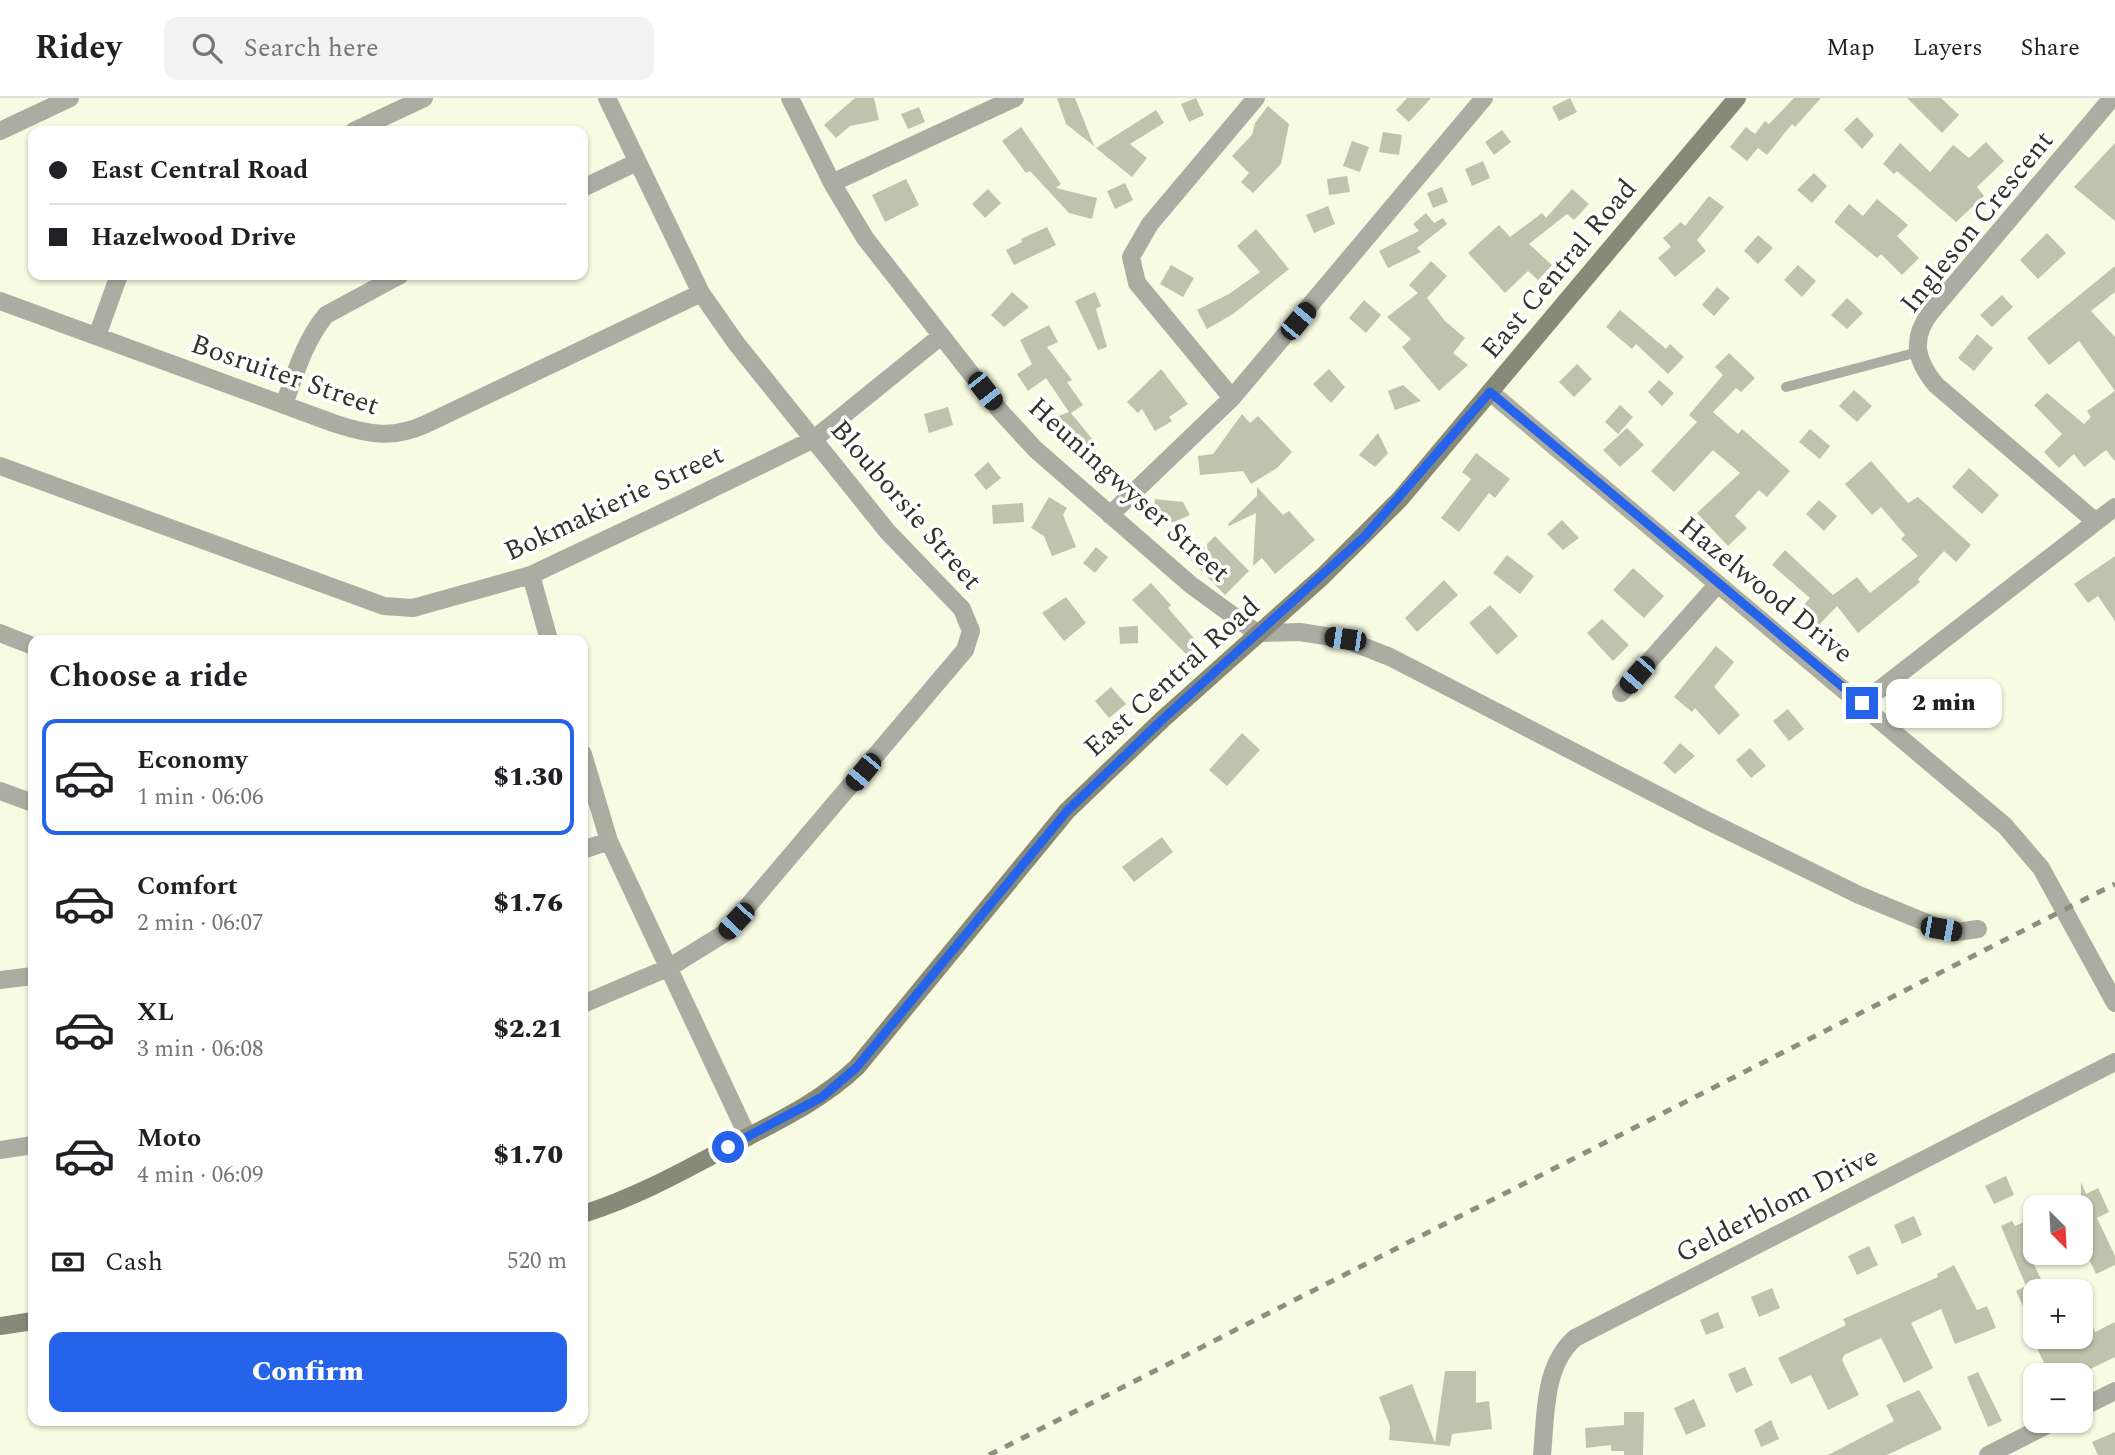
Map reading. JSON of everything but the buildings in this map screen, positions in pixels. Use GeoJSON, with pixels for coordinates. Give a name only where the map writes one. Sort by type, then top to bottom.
{"type":"FeatureCollection","features":[{"type":"Feature","properties":{"kind":"street"},"geometry":{"type":"LineString","coordinates":[[0,131],[70,98]]}},
{"type":"Feature","properties":{"kind":"street"},"geometry":{"type":"LineString","coordinates":[[365,126],[424,98]]}},
{"type":"Feature","properties":{"kind":"street","name":"Blouborsie Street"},"geometry":{"type":"LineString","coordinates":[[607,98],[701,293],[736,344],[887,531],[962,609],[969,620],[970,640],[736,921],[715,942],[670,967]]}},
{"type":"Feature","properties":{"kind":"street","name":"Heuningwyser Street"},"geometry":{"type":"LineString","coordinates":[[790,98],[832,183],[865,238],[1028,442],[1191,585],[1257,634]]}},
{"type":"Feature","properties":{"kind":"street"},"geometry":{"type":"LineString","coordinates":[[832,183],[1015,98]]}},
{"type":"Feature","properties":{"kind":"street"},"geometry":{"type":"LineString","coordinates":[[1232,398],[1137,283],[1131,257],[1145,231],[1256,98]]}},
{"type":"Feature","properties":{"kind":"street"},"geometry":{"type":"LineString","coordinates":[[1110,515],[1232,398],[1485,98]]}},
{"type":"Feature","properties":{"kind":"street","name":"East Central Road"},"geometry":{"type":"LineString","coordinates":[[588,1212],[642,1193],[748,1137],[822,1097],[857,1067],[1067,811],[1365,536],[1737,98]]}},
{"type":"Feature","properties":{"kind":"street","name":"Ingleson Crescent"},"geometry":{"type":"LineString","coordinates":[[2096,522],[1936,385],[1925,372],[1916,346],[1923,323],[2112,98]]}},
{"type":"Feature","properties":{"kind":"street"},"geometry":{"type":"LineString","coordinates":[[588,186],[637,162]]}},
{"type":"Feature","properties":{"kind":"street"},"geometry":{"type":"LineString","coordinates":[[97,336],[117,280]]}},
{"type":"Feature","properties":{"kind":"street"},"geometry":{"type":"LineString","coordinates":[[284,405],[317,326],[326,315],[391,280]]}},
{"type":"Feature","properties":{"kind":"street","name":"Bosruiter Street"},"geometry":{"type":"LineString","coordinates":[[0,301],[370,435],[399,434],[701,293]]}},
{"type":"Feature","properties":{"kind":"street","name":"Bokmakierie Street"},"geometry":{"type":"LineString","coordinates":[[0,466],[384,606],[413,608],[531,575],[814,439],[941,336]]}},
{"type":"Feature","properties":{"kind":"street","name":"Hazelwood Drive"},"geometry":{"type":"LineString","coordinates":[[1490,392],[1717,585],[1862,703],[2115,507]]}},
{"type":"Feature","properties":{"kind":"street"},"geometry":{"type":"LineString","coordinates":[[531,575],[548,635]]}},
{"type":"Feature","properties":{"kind":"street"},"geometry":{"type":"LineString","coordinates":[[1621,693],[1717,585]]}},
{"type":"Feature","properties":{"kind":"street"},"geometry":{"type":"LineString","coordinates":[[1257,634],[1300,632],[1345,639],[1390,657],[1859,895],[1941,929],[1956,932],[1978,929]]}},
{"type":"Feature","properties":{"kind":"street"},"geometry":{"type":"LineString","coordinates":[[0,634],[28,644]]}},
{"type":"Feature","properties":{"kind":"street"},"geometry":{"type":"LineString","coordinates":[[1862,703],[2024,845],[2066,909],[2115,1003]]}},
{"type":"Feature","properties":{"kind":"street"},"geometry":{"type":"LineString","coordinates":[[588,771],[609,841],[748,1137]]}},
{"type":"Feature","properties":{"kind":"street"},"geometry":{"type":"LineString","coordinates":[[0,791],[28,801]]}},
{"type":"Feature","properties":{"kind":"street"},"geometry":{"type":"LineString","coordinates":[[588,848],[609,841]]}},
{"type":"Feature","properties":{"kind":"street"},"geometry":{"type":"LineString","coordinates":[[588,1002],[670,967]]}},
{"type":"Feature","properties":{"kind":"street"},"geometry":{"type":"LineString","coordinates":[[0,980],[28,977]]}},
{"type":"Feature","properties":{"kind":"street","name":"Gelderblom Drive"},"geometry":{"type":"LineString","coordinates":[[1542,1455],[1553,1371],[1562,1351],[1575,1338],[2115,1062]]}},
{"type":"Feature","properties":{"kind":"street"},"geometry":{"type":"LineString","coordinates":[[0,1150],[28,1146]]}},
{"type":"Feature","properties":{"kind":"street"},"geometry":{"type":"LineString","coordinates":[[0,1326],[28,1322]]}},
{"type":"Feature","properties":{"kind":"street"},"geometry":{"type":"LineString","coordinates":[[2093,1402],[2115,1391]]}},
{"type":"Feature","properties":{"kind":"street"},"geometry":{"type":"LineString","coordinates":[[1988,1455],[2031,1433]]}},
{"type":"Feature","properties":{"kind":"lane"},"geometry":{"type":"LineString","coordinates":[[1786,387],[1918,352]]}},
{"type":"Feature","properties":{"kind":"railway"},"geometry":{"type":"LineString","coordinates":[[989,1455],[2115,884]]}},
{"type":"Feature","properties":{"kind":"route"},"geometry":{"type":"LineString","coordinates":[[728,1147],[822,1097],[857,1067],[1067,811],[1163,719],[1365,536],[1400,499],[1490,392],[1717,585],[1862,703]]}}]}
